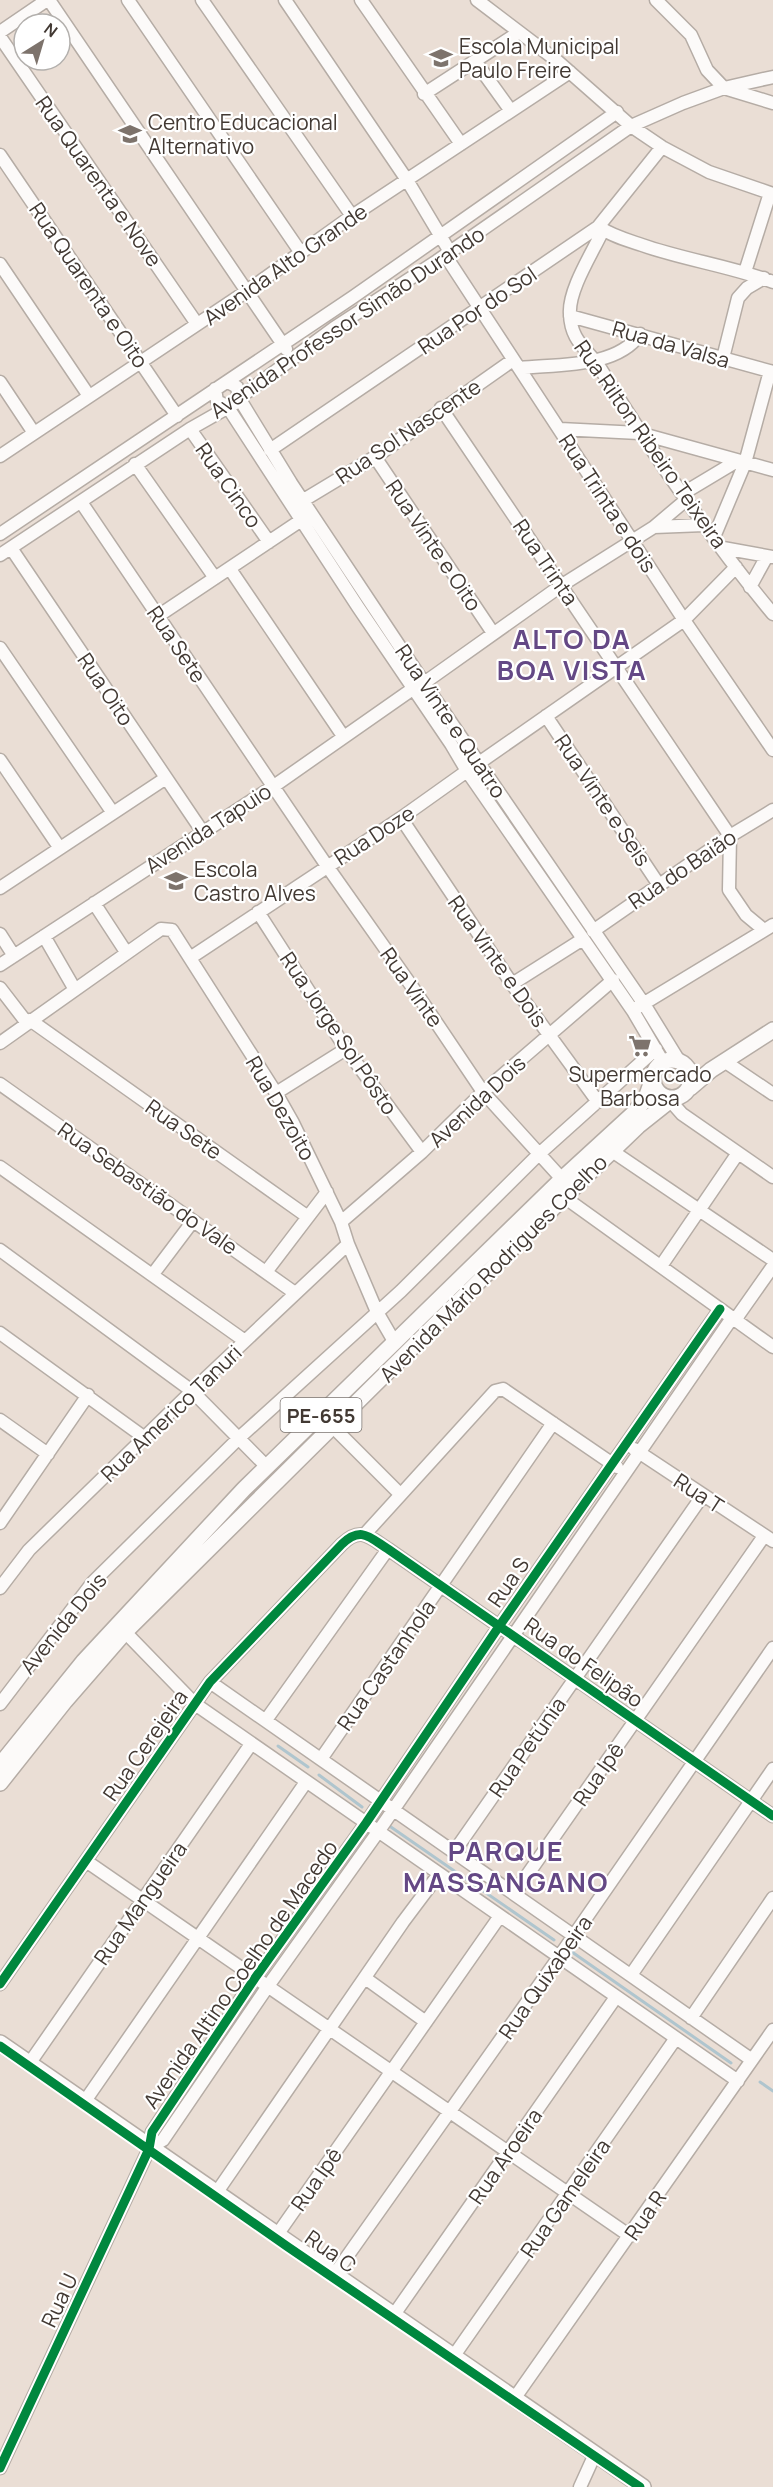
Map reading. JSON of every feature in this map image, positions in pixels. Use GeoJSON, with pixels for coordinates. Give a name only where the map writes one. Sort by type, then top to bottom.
{"type":"FeatureCollection","features":[{"type":"Feature","properties":{"kind":"main road","name":"PE-655"},"geometry":{"type":"LineString","coordinates":[[670,1099],[681,1096],[696,1080],[773,1030]]}},
{"type":"Feature","properties":{"kind":"main road"},"geometry":{"type":"LineString","coordinates":[[659,1055],[685,1064],[692,1075],[690,1088]]}},
{"type":"Feature","properties":{"kind":"main road","name":"PE-655"},"geometry":{"type":"LineString","coordinates":[[653,1078],[659,1055]]}},
{"type":"Feature","properties":{"kind":"main road"},"geometry":{"type":"LineString","coordinates":[[653,1078],[655,1088],[670,1099]]}},
{"type":"Feature","properties":{"kind":"main road","name":"Avenida Mário Rodrigues Coelho"},"geometry":{"type":"LineString","coordinates":[[0,1765],[84,1661],[267,1467],[641,1105],[650,1091],[653,1078]]}},
{"type":"Feature","properties":{"kind":"main road","name":"Avenida Mário Rodrigues Coelho"},"geometry":{"type":"LineString","coordinates":[[0,1784],[72,1693],[125,1632],[564,1197],[670,1099]]}},
{"type":"Feature","properties":{"kind":"main road","name":"Rua C"},"geometry":{"type":"LineString","coordinates":[[0,2043],[334,2276],[643,2487]]}},
{"type":"Feature","properties":{"kind":"street"},"geometry":{"type":"LineString","coordinates":[[0,32],[48,0],[287,350],[287,357],[279,369]]}},
{"type":"Feature","properties":{"kind":"street"},"geometry":{"type":"LineString","coordinates":[[128,0],[301,253]]}},
{"type":"Feature","properties":{"kind":"street"},"geometry":{"type":"LineString","coordinates":[[202,0],[352,216]]}},
{"type":"Feature","properties":{"kind":"street","name":"Rua Trinta e dois"},"geometry":{"type":"LineString","coordinates":[[285,0],[407,180],[441,236],[447,253],[479,309],[684,620],[773,750]]}},
{"type":"Feature","properties":{"kind":"street"},"geometry":{"type":"LineString","coordinates":[[477,0],[570,72],[631,126],[662,147],[709,172],[772,194],[745,272]]}},
{"type":"Feature","properties":{"kind":"street"},"geometry":{"type":"LineString","coordinates":[[656,0],[691,35],[708,70],[724,88],[773,103]]}},
{"type":"Feature","properties":{"kind":"street"},"geometry":{"type":"LineString","coordinates":[[363,1],[424,94],[461,144]]}},
{"type":"Feature","properties":{"kind":"street"},"geometry":{"type":"LineString","coordinates":[[424,94],[518,33]]}},
{"type":"Feature","properties":{"kind":"street","name":"Rua Quarenta e Nove"},"geometry":{"type":"LineString","coordinates":[[0,37],[197,324]]}},
{"type":"Feature","properties":{"kind":"street"},"geometry":{"type":"LineString","coordinates":[[475,61],[511,111]]}},
{"type":"Feature","properties":{"kind":"street","name":"Avenida Alto Grande"},"geometry":{"type":"LineString","coordinates":[[0,456],[247,291],[352,216],[570,72]]}},
{"type":"Feature","properties":{"kind":"street","name":"Avenida Professor Simão Durando"},"geometry":{"type":"LineString","coordinates":[[5,551],[135,464],[227,406],[234,404],[334,328],[631,126],[724,88],[773,77]]}},
{"type":"Feature","properties":{"kind":"street","name":"Avenida Professor Simão Durando"},"geometry":{"type":"LineString","coordinates":[[0,534],[177,416],[220,383],[228,382],[617,112]]}},
{"type":"Feature","properties":{"kind":"street","name":"Rua Por do Sol"},"geometry":{"type":"LineString","coordinates":[[270,450],[601,228],[662,147]]}},
{"type":"Feature","properties":{"kind":"street","name":"Rua Quarenta e Oito"},"geometry":{"type":"LineString","coordinates":[[0,155],[177,416]]}},
{"type":"Feature","properties":{"kind":"street"},"geometry":{"type":"LineString","coordinates":[[601,228],[658,251],[769,280]]}},
{"type":"Feature","properties":{"kind":"street","name":"Rua Rilton Ribeiro Teixeira"},"geometry":{"type":"LineString","coordinates":[[601,228],[574,291],[570,316],[576,340],[583,350],[595,360],[639,433],[704,525],[773,614]]}},
{"type":"Feature","properties":{"kind":"street"},"geometry":{"type":"LineString","coordinates":[[0,264],[88,396]]}},
{"type":"Feature","properties":{"kind":"street"},"geometry":{"type":"LineString","coordinates":[[723,358],[738,298],[742,292],[769,280]]}},
{"type":"Feature","properties":{"kind":"street","name":"Rua da Valsa"},"geometry":{"type":"LineString","coordinates":[[570,316],[771,372]]}},
{"type":"Feature","properties":{"kind":"street"},"geometry":{"type":"LineString","coordinates":[[517,364],[595,360],[614,356],[632,344],[640,334]]}},
{"type":"Feature","properties":{"kind":"street","name":"Rua Sol Nascente"},"geometry":{"type":"LineString","coordinates":[[302,501],[375,456],[441,408],[517,364]]}},
{"type":"Feature","properties":{"kind":"street"},"geometry":{"type":"LineString","coordinates":[[714,537],[771,372]]}},
{"type":"Feature","properties":{"kind":"street"},"geometry":{"type":"LineString","coordinates":[[0,382],[34,432]]}},
{"type":"Feature","properties":{"kind":"street","name":"Rua Vinte e Quatro"},"geometry":{"type":"LineString","coordinates":[[228,382],[237,387],[238,399],[302,501],[419,685],[479,764],[588,935],[612,980],[638,1007],[659,1055]]}},
{"type":"Feature","properties":{"kind":"street","name":"Rua Vinte e Quatro"},"geometry":{"type":"LineString","coordinates":[[215,389],[216,401],[227,406],[250,446],[300,520],[409,670]]}},
{"type":"Feature","properties":{"kind":"street","name":"Rua Trinta"},"geometry":{"type":"LineString","coordinates":[[441,408],[562,585],[729,837]]}},
{"type":"Feature","properties":{"kind":"street","name":"Rua Cinco"},"geometry":{"type":"LineString","coordinates":[[190,429],[269,542]]}},
{"type":"Feature","properties":{"kind":"street"},"geometry":{"type":"LineString","coordinates":[[560,429],[639,433],[773,470]]}},
{"type":"Feature","properties":{"kind":"street"},"geometry":{"type":"LineString","coordinates":[[250,446],[263,437]]}},
{"type":"Feature","properties":{"kind":"street","name":"Rua Vinte e Oito"},"geometry":{"type":"LineString","coordinates":[[375,456],[493,633]]}},
{"type":"Feature","properties":{"kind":"street","name":"Avenida Tapuio"},"geometry":{"type":"LineString","coordinates":[[0,965],[274,786],[562,585],[654,527],[684,497],[741,462]]}},
{"type":"Feature","properties":{"kind":"street"},"geometry":{"type":"LineString","coordinates":[[135,464],[214,578]]}},
{"type":"Feature","properties":{"kind":"street","name":"Rua Sete"},"geometry":{"type":"LineString","coordinates":[[81,502],[274,786]]}},
{"type":"Feature","properties":{"kind":"street"},"geometry":{"type":"LineString","coordinates":[[159,616],[300,520]]}},
{"type":"Feature","properties":{"kind":"street"},"geometry":{"type":"LineString","coordinates":[[654,527],[704,525]]}},
{"type":"Feature","properties":{"kind":"street"},"geometry":{"type":"LineString","coordinates":[[723,548],[770,556],[750,587]]}},
{"type":"Feature","properties":{"kind":"street","name":"Rua Oito"},"geometry":{"type":"LineString","coordinates":[[5,551],[202,831]]}},
{"type":"Feature","properties":{"kind":"street"},"geometry":{"type":"LineString","coordinates":[[479,764],[684,620],[736,567]]}},
{"type":"Feature","properties":{"kind":"street"},"geometry":{"type":"LineString","coordinates":[[230,569],[343,736]]}},
{"type":"Feature","properties":{"kind":"street"},"geometry":{"type":"LineString","coordinates":[[0,648],[113,813]]}},
{"type":"Feature","properties":{"kind":"street","name":"Rua Vinte e Quatro"},"geometry":{"type":"LineString","coordinates":[[419,685],[467,771],[679,1061]]}},
{"type":"Feature","properties":{"kind":"street","name":"Rua Vinte e Seis"},"geometry":{"type":"LineString","coordinates":[[546,716],[659,885]]}},
{"type":"Feature","properties":{"kind":"street"},"geometry":{"type":"LineString","coordinates":[[0,760],[59,847]]}},
{"type":"Feature","properties":{"kind":"street","name":"Rua Doze"},"geometry":{"type":"LineString","coordinates":[[190,958],[401,818],[467,771]]}},
{"type":"Feature","properties":{"kind":"street"},"geometry":{"type":"LineString","coordinates":[[2,883],[166,778]]}},
{"type":"Feature","properties":{"kind":"street","name":"Rua Vinte"},"geometry":{"type":"LineString","coordinates":[[274,786],[483,1092],[562,1179]]}},
{"type":"Feature","properties":{"kind":"street","name":"Rua do Baião"},"geometry":{"type":"LineString","coordinates":[[512,984],[588,935],[729,837],[773,810]]}},
{"type":"Feature","properties":{"kind":"street","name":"Rua Vinte e Dois"},"geometry":{"type":"LineString","coordinates":[[401,818],[512,984],[598,1102]]}},
{"type":"Feature","properties":{"kind":"street"},"geometry":{"type":"LineString","coordinates":[[638,1007],[769,928],[746,915],[729,890],[729,837]]}},
{"type":"Feature","properties":{"kind":"street"},"geometry":{"type":"LineString","coordinates":[[0,1043],[126,952],[94,903]]}},
{"type":"Feature","properties":{"kind":"street","name":"Rua Jorge Sol Pôsto"},"geometry":{"type":"LineString","coordinates":[[258,912],[346,1049],[422,1152]]}},
{"type":"Feature","properties":{"kind":"street","name":"Rua Dezoito"},"geometry":{"type":"LineString","coordinates":[[126,952],[161,929],[167,928],[174,932],[276,1093],[327,1192],[377,1312],[395,1342]]}},
{"type":"Feature","properties":{"kind":"street"},"geometry":{"type":"LineString","coordinates":[[0,934],[14,956]]}},
{"type":"Feature","properties":{"kind":"street"},"geometry":{"type":"LineString","coordinates":[[44,936],[74,988]]}},
{"type":"Feature","properties":{"kind":"street","name":"Avenida Dois"},"geometry":{"type":"LineString","coordinates":[[341,1222],[422,1152],[483,1092],[612,980]]}},
{"type":"Feature","properties":{"kind":"street","name":"Rua Sete"},"geometry":{"type":"LineString","coordinates":[[0,988],[29,1022],[308,1217]]}},
{"type":"Feature","properties":{"kind":"street"},"geometry":{"type":"LineString","coordinates":[[276,1093],[346,1049]]}},
{"type":"Feature","properties":{"kind":"street","name":"Avenida Dois"},"geometry":{"type":"LineString","coordinates":[[0,1704],[82,1594],[240,1437],[400,1292],[539,1154],[598,1102],[659,1055]]}},
{"type":"Feature","properties":{"kind":"street"},"geometry":{"type":"LineString","coordinates":[[724,1061],[773,1095]]}},
{"type":"Feature","properties":{"kind":"street","name":"Rua Sebastião do Vale"},"geometry":{"type":"LineString","coordinates":[[0,1084],[295,1293]]}},
{"type":"Feature","properties":{"kind":"street"},"geometry":{"type":"LineString","coordinates":[[670,1099],[682,1114],[773,1177]]}},
{"type":"Feature","properties":{"kind":"street"},"geometry":{"type":"LineString","coordinates":[[612,1151],[773,1260]]}},
{"type":"Feature","properties":{"kind":"street"},"geometry":{"type":"LineString","coordinates":[[660,1266],[738,1153]]}},
{"type":"Feature","properties":{"kind":"street"},"geometry":{"type":"LineString","coordinates":[[0,1167],[245,1341]]}},
{"type":"Feature","properties":{"kind":"street"},"geometry":{"type":"LineString","coordinates":[[266,1272],[327,1192]]}},
{"type":"Feature","properties":{"kind":"street"},"geometry":{"type":"LineString","coordinates":[[564,1197],[773,1347]]}},
{"type":"Feature","properties":{"kind":"street"},"geometry":{"type":"LineString","coordinates":[[153,1275],[193,1221]]}},
{"type":"Feature","properties":{"kind":"street","name":"Rua Americo Tanuri"},"geometry":{"type":"LineString","coordinates":[[0,1588],[29,1550],[192,1390],[348,1244]]}},
{"type":"Feature","properties":{"kind":"street"},"geometry":{"type":"LineString","coordinates":[[0,1250],[192,1390],[267,1467]]}},
{"type":"Feature","properties":{"kind":"street","name":"Rua S"},"geometry":{"type":"LineString","coordinates":[[378,1832],[625,1473],[773,1266]]}},
{"type":"Feature","properties":{"kind":"street","name":"Rua S"},"geometry":{"type":"LineString","coordinates":[[366,1823],[500,1625],[720,1309]]}},
{"type":"Feature","properties":{"kind":"street"},"geometry":{"type":"LineString","coordinates":[[0,1333],[145,1438]]}},
{"type":"Feature","properties":{"kind":"street"},"geometry":{"type":"LineString","coordinates":[[365,1534],[495,1391],[503,1389],[625,1473]]}},
{"type":"Feature","properties":{"kind":"street"},"geometry":{"type":"LineString","coordinates":[[0,1523],[4,1507],[48,1454],[88,1395]]}},
{"type":"Feature","properties":{"kind":"street"},"geometry":{"type":"LineString","coordinates":[[0,1420],[48,1454]]}},
{"type":"Feature","properties":{"kind":"street","name":"Rua Castanhola"},"geometry":{"type":"LineString","coordinates":[[321,1759],[553,1423]]}},
{"type":"Feature","properties":{"kind":"street"},"geometry":{"type":"LineString","coordinates":[[332,1426],[400,1494]]}},
{"type":"Feature","properties":{"kind":"street","name":"Rua T"},"geometry":{"type":"LineString","coordinates":[[626,1443],[769,1539]]}},
{"type":"Feature","properties":{"kind":"street","name":"Rua Petúnia"},"geometry":{"type":"LineString","coordinates":[[454,1852],[703,1496]]}},
{"type":"Feature","properties":{"kind":"street","name":"Rua do Felipão"},"geometry":{"type":"LineString","coordinates":[[365,1534],[500,1625],[773,1816]]}},
{"type":"Feature","properties":{"kind":"street","name":"Rua Cerejeira"},"geometry":{"type":"LineString","coordinates":[[0,1984],[210,1682],[342,1544],[355,1535],[365,1534]]}},
{"type":"Feature","properties":{"kind":"street","name":"Rua Ipê"},"geometry":{"type":"LineString","coordinates":[[514,1894],[635,1720],[769,1539]]}},
{"type":"Feature","properties":{"kind":"street"},"geometry":{"type":"LineString","coordinates":[[266,1720],[388,1549]]}},
{"type":"Feature","properties":{"kind":"street"},"geometry":{"type":"LineString","coordinates":[[125,1632],[195,1704],[738,2081]]}},
{"type":"Feature","properties":{"kind":"street","name":"Rua Quixabeira"},"geometry":{"type":"LineString","coordinates":[[334,2276],[574,1936],[773,1648]]}},
{"type":"Feature","properties":{"kind":"street"},"geometry":{"type":"LineString","coordinates":[[210,1682],[752,2060]]}},
{"type":"Feature","properties":{"kind":"street","name":"Rua Mangueira"},"geometry":{"type":"LineString","coordinates":[[29,2064],[251,1744]]}},
{"type":"Feature","properties":{"kind":"street"},"geometry":{"type":"LineString","coordinates":[[631,1975],[773,1769]]}},
{"type":"Feature","properties":{"kind":"street"},"geometry":{"type":"LineString","coordinates":[[85,2102],[306,1782]]}},
{"type":"Feature","properties":{"kind":"street","name":"Avenida Altino Coelho de Macedo"},"geometry":{"type":"LineString","coordinates":[[150,2148],[152,2132],[255,1978],[366,1823]]}},
{"type":"Feature","properties":{"kind":"street","name":"Avenida Altino Coelho de Macedo"},"geometry":{"type":"LineString","coordinates":[[150,2148],[163,2140],[268,1986],[378,1832]]}},
{"type":"Feature","properties":{"kind":"street"},"geometry":{"type":"LineString","coordinates":[[86,1861],[630,2236]]}},
{"type":"Feature","properties":{"kind":"street"},"geometry":{"type":"LineString","coordinates":[[216,2192],[439,1874]]}},
{"type":"Feature","properties":{"kind":"street"},"geometry":{"type":"LineString","coordinates":[[691,2018],[773,1899]]}},
{"type":"Feature","properties":{"kind":"street","name":"Rua Ipê"},"geometry":{"type":"LineString","coordinates":[[277,2235],[500,1916]]}},
{"type":"Feature","properties":{"kind":"street"},"geometry":{"type":"LineString","coordinates":[[365,1978],[426,2022]]}},
{"type":"Feature","properties":{"kind":"street","name":"Rua Aroeira"},"geometry":{"type":"LineString","coordinates":[[393,2316],[616,1997]]}},
{"type":"Feature","properties":{"kind":"street","name":"Rua R"},"geometry":{"type":"LineString","coordinates":[[514,2399],[773,2030]]}},
{"type":"Feature","properties":{"kind":"street","name":"Rua Gameleira"},"geometry":{"type":"LineString","coordinates":[[453,2357],[676,2038]]}},
{"type":"Feature","properties":{"kind":"street","name":"Rua U"},"geometry":{"type":"LineString","coordinates":[[0,2468],[150,2148]]}},
{"type":"Feature","properties":{"kind":"street"},"geometry":{"type":"LineString","coordinates":[[580,2487],[595,2454]]}},
{"type":"Feature","properties":{"kind":"waterway"},"geometry":{"type":"LineString","coordinates":[[278,1746],[308,1767]]}},
{"type":"Feature","properties":{"kind":"waterway"},"geometry":{"type":"LineString","coordinates":[[319,1775],[362,1807]]}},
{"type":"Feature","properties":{"kind":"waterway"},"geometry":{"type":"LineString","coordinates":[[388,1825],[554,1940]]}},
{"type":"Feature","properties":{"kind":"waterway"},"geometry":{"type":"LineString","coordinates":[[572,1952],[731,2063]]}},
{"type":"Feature","properties":{"kind":"waterway"},"geometry":{"type":"LineString","coordinates":[[760,2082],[773,2091]]}},
{"type":"Feature","properties":{"kind":"cycle path"},"geometry":{"type":"LineString","coordinates":[[0,2468],[149,2149],[152,2132],[255,1978],[366,1823],[500,1625],[720,1309]]}},
{"type":"Feature","properties":{"kind":"cycle path"},"geometry":{"type":"LineString","coordinates":[[0,1984],[210,1682],[342,1544],[355,1536],[365,1535],[388,1549],[773,1816]]}},
{"type":"Feature","properties":{"kind":"cycle path"},"geometry":{"type":"LineString","coordinates":[[0,2046],[288,2247],[640,2487]]}},
{"type":"Feature","properties":{"kind":"place","name":"Escola Municipal Paulo Freire"},"geometry":{"type":"Point","coordinates":[441,58]}},
{"type":"Feature","properties":{"kind":"place","name":"Centro Educacional Alternativo"},"geometry":{"type":"Point","coordinates":[130,134]}},
{"type":"Feature","properties":{"kind":"place","name":"Escola Castro Alves"},"geometry":{"type":"Point","coordinates":[176,881]}},
{"type":"Feature","properties":{"kind":"place","name":"Supermercado Barbosa"},"geometry":{"type":"Point","coordinates":[640,1046]}},
{"type":"Feature","properties":{"kind":"district","name":"ALTO DA BOA VISTA"},"geometry":{"type":"Point","coordinates":[572,654]}},
{"type":"Feature","properties":{"kind":"district","name":"PARQUE MASSANGANO"},"geometry":{"type":"Point","coordinates":[506,1866]}}]}
